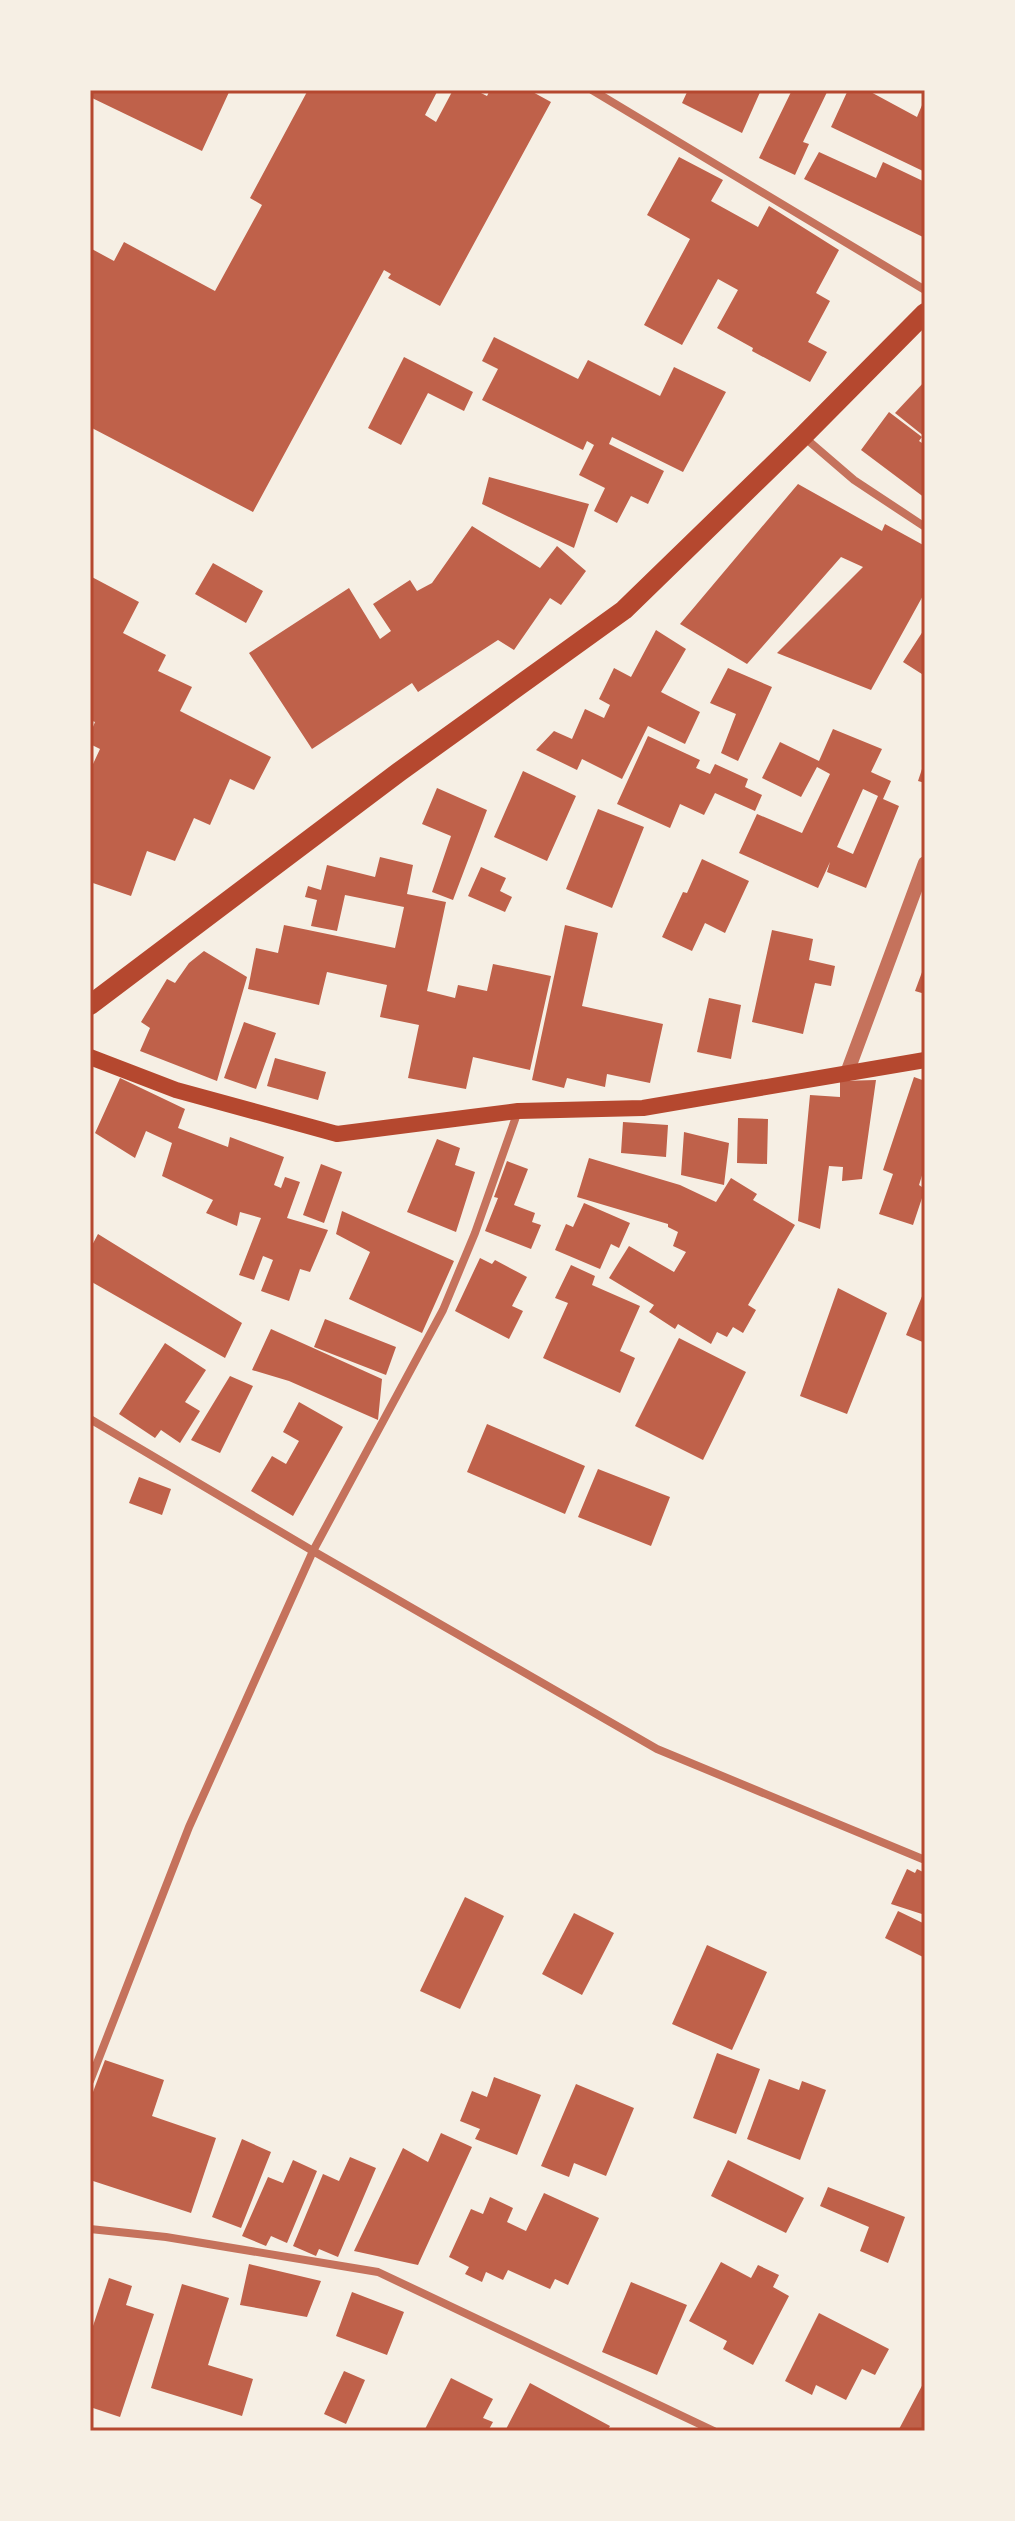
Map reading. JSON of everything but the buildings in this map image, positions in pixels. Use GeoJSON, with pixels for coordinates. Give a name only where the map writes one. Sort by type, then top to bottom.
{"type":"FeatureCollection","features":[{"type":"Feature","properties":{"kind":"main road"},"geometry":{"type":"LineString","coordinates":[[90,1005],[399,772],[624,610],[925,313]]}},
{"type":"Feature","properties":{"kind":"main road"},"geometry":{"type":"LineString","coordinates":[[90,1057],[176,1090],[337,1134],[518,1111],[643,1108],[925,1060]]}},
{"type":"Feature","properties":{"kind":"street"},"geometry":{"type":"LineString","coordinates":[[592,90],[925,290]]}},
{"type":"Feature","properties":{"kind":"street"},"geometry":{"type":"LineString","coordinates":[[803,436],[854,480],[925,527]]}},
{"type":"Feature","properties":{"kind":"street"},"geometry":{"type":"LineString","coordinates":[[847,1073],[925,863]]}},
{"type":"Feature","properties":{"kind":"street"},"geometry":{"type":"LineString","coordinates":[[90,2081],[189,1827],[313,1551],[443,1310],[475,1233],[518,1111]]}},
{"type":"Feature","properties":{"kind":"street"},"geometry":{"type":"LineString","coordinates":[[90,1419],[657,1749],[925,1860]]}},
{"type":"Feature","properties":{"kind":"street"},"geometry":{"type":"LineString","coordinates":[[90,2229],[166,2237],[378,2272],[714,2431]]}}]}
